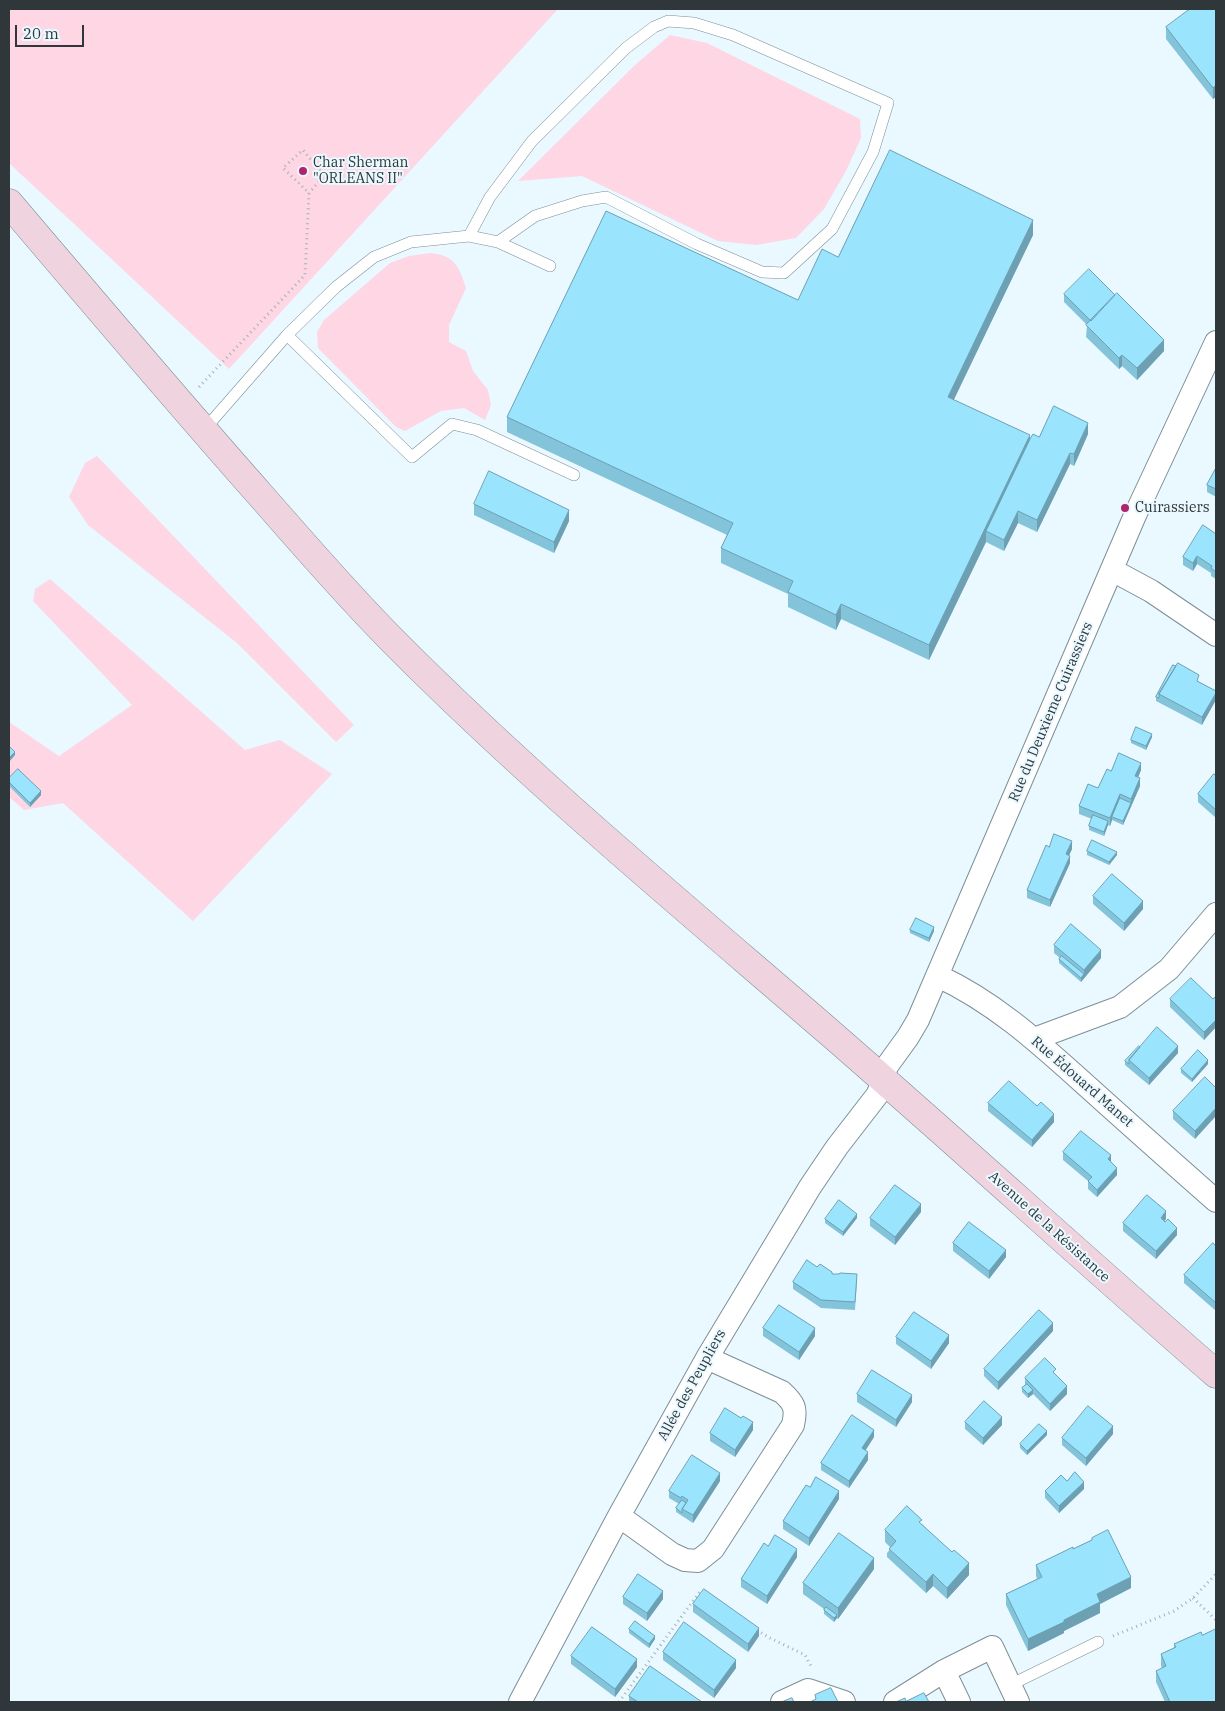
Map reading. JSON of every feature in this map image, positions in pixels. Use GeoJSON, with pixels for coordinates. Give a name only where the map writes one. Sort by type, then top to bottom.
{"type":"FeatureCollection","features":[{"type":"Feature","properties":{"kind":"main road","name":"Avenue de la Résistance"},"geometry":{"type":"LineString","coordinates":[[9,203],[181,406],[292,531],[390,638],[482,728],[1216,1374]]}},
{"type":"Feature","properties":{"kind":"street","name":"Rue du Deuxieme Cuirassiers"},"geometry":{"type":"LineString","coordinates":[[883,1080],[887,1066],[918,1020],[938,976],[1136,513],[1216,342]]}},
{"type":"Feature","properties":{"kind":"street"},"geometry":{"type":"LineString","coordinates":[[1112,570],[1151,591],[1216,635]]}},
{"type":"Feature","properties":{"kind":"street"},"geometry":{"type":"LineString","coordinates":[[1034,1039],[1120,1007],[1169,969],[1216,914]]}},
{"type":"Feature","properties":{"kind":"street","name":"Rue Édouard Manet"},"geometry":{"type":"LineString","coordinates":[[938,976],[956,984],[991,1005],[1034,1039],[1216,1201]]}},
{"type":"Feature","properties":{"kind":"street","name":"Allée des Peupliers"},"geometry":{"type":"LineString","coordinates":[[520,1702],[619,1516],[707,1358],[761,1266],[821,1171],[878,1094],[883,1080]]}},
{"type":"Feature","properties":{"kind":"street"},"geometry":{"type":"LineString","coordinates":[[619,1516],[672,1554],[685,1560],[698,1561],[713,1549],[793,1425],[796,1412],[791,1400],[782,1392],[707,1358]]}},
{"type":"Feature","properties":{"kind":"street"},"geometry":{"type":"LineString","coordinates":[[895,1702],[944,1671],[992,1647],[1014,1694]]}},
{"type":"Feature","properties":{"kind":"street"},"geometry":{"type":"LineString","coordinates":[[944,1671],[959,1702]]}},
{"type":"Feature","properties":{"kind":"street"},"geometry":{"type":"LineString","coordinates":[[782,1702],[808,1690],[844,1702]]}},
{"type":"Feature","properties":{"kind":"lane"},"geometry":{"type":"LineString","coordinates":[[469,236],[490,197],[532,141],[626,48],[654,27],[668,21],[694,23],[733,35],[888,103],[873,152],[832,229],[784,273],[762,272],[697,244],[606,198],[582,200],[535,216],[498,242]]}},
{"type":"Feature","properties":{"kind":"lane"},"geometry":{"type":"LineString","coordinates":[[203,431],[287,335],[336,287],[374,258],[411,242],[469,236],[498,242],[550,266]]}},
{"type":"Feature","properties":{"kind":"lane"},"geometry":{"type":"LineString","coordinates":[[287,335],[412,457],[452,424],[477,430],[574,475]]}},
{"type":"Feature","properties":{"kind":"lane"},"geometry":{"type":"LineString","coordinates":[[1014,1694],[1098,1642]]}},
{"type":"Feature","properties":{"kind":"path"},"geometry":{"type":"LineString","coordinates":[[181,406],[305,275],[309,193],[324,176],[303,150],[283,168],[309,193]]}},
{"type":"Feature","properties":{"kind":"path"},"geometry":{"type":"LineString","coordinates":[[1098,1642],[1174,1611],[1193,1598],[1216,1574]]}},
{"type":"Feature","properties":{"kind":"path"},"geometry":{"type":"LineString","coordinates":[[619,1702],[701,1590],[708,1595]]}},
{"type":"Feature","properties":{"kind":"path"},"geometry":{"type":"LineString","coordinates":[[1193,1598],[1216,1620]]}},
{"type":"Feature","properties":{"kind":"path"},"geometry":{"type":"LineString","coordinates":[[753,1627],[768,1637],[805,1655],[816,1675],[814,1692]]}},
{"type":"Feature","properties":{"kind":"shaded area"},"geometry":{"type":"Polygon","coordinates":[[[9,9],[558,9],[229,369],[9,163],[9,9]]]}},
{"type":"Feature","properties":{"kind":"shaded area"},"geometry":{"type":"Polygon","coordinates":[[[670,35],[707,43],[860,119],[861,138],[846,171],[824,209],[796,238],[756,245],[718,241],[582,176],[518,181],[635,65],[670,35]]]}},
{"type":"Feature","properties":{"kind":"shaded area"},"geometry":{"type":"Polygon","coordinates":[[[430,253],[450,259],[461,274],[466,288],[449,325],[449,342],[466,351],[473,371],[488,390],[491,405],[485,420],[464,408],[441,411],[405,431],[396,427],[318,348],[317,332],[324,320],[390,263],[409,256],[430,253]]]}},
{"type":"Feature","properties":{"kind":"shaded area"},"geometry":{"type":"Polygon","coordinates":[[[97,456],[354,725],[336,742],[237,643],[88,525],[69,497],[85,463],[97,456]]]}},
{"type":"Feature","properties":{"kind":"shaded area"},"geometry":{"type":"Polygon","coordinates":[[[50,579],[245,750],[280,740],[332,774],[193,921],[63,803],[24,810],[9,797],[9,722],[59,756],[132,705],[33,601],[35,589],[50,579]]]}},
{"type":"Feature","properties":{"kind":"building"},"geometry":{"type":"Polygon","coordinates":[[[1190,9],[1214,9],[1216,11],[1216,85],[1213,88],[1166,27],[1190,9]]]}},
{"type":"Feature","properties":{"kind":"building"},"geometry":{"type":"Polygon","coordinates":[[[890,150],[1033,220],[948,397],[1030,435],[929,645],[841,604],[836,615],[788,592],[793,581],[721,548],[733,523],[507,417],[606,211],[798,300],[822,249],[838,257],[890,150]]]}},
{"type":"Feature","properties":{"kind":"building"},"geometry":{"type":"Polygon","coordinates":[[[1089,269],[1115,295],[1091,321],[1064,294],[1089,269]]]}},
{"type":"Feature","properties":{"kind":"building"},"geometry":{"type":"Polygon","coordinates":[[[1117,293],[1164,340],[1137,368],[1122,355],[1119,358],[1086,325],[1117,293]]]}},
{"type":"Feature","properties":{"kind":"building"},"geometry":{"type":"Polygon","coordinates":[[[1054,406],[1088,423],[1074,454],[1070,453],[1037,520],[1018,511],[1004,540],[986,531],[1030,439],[1033,434],[1039,437],[1054,406]]]}},
{"type":"Feature","properties":{"kind":"building"},"geometry":{"type":"Polygon","coordinates":[[[1216,468],[1216,489],[1207,485],[1216,468]]]}},
{"type":"Feature","properties":{"kind":"building"},"geometry":{"type":"Polygon","coordinates":[[[489,471],[569,510],[554,542],[474,504],[489,471]]]}},
{"type":"Feature","properties":{"kind":"building"},"geometry":{"type":"Polygon","coordinates":[[[1203,525],[1216,534],[1216,572],[1211,568],[1212,566],[1197,556],[1193,563],[1183,557],[1203,525]]]}},
{"type":"Feature","properties":{"kind":"building"},"geometry":{"type":"Polygon","coordinates":[[[1178,663],[1199,675],[1197,681],[1216,691],[1202,717],[1159,694],[1178,663]]]}},
{"type":"Feature","properties":{"kind":"building"},"geometry":{"type":"Polygon","coordinates":[[[1173,665],[1176,666],[1159,694],[1159,698],[1156,697],[1173,665]]]}},
{"type":"Feature","properties":{"kind":"building"},"geometry":{"type":"Polygon","coordinates":[[[1136,727],[1152,734],[1146,746],[1131,740],[1136,727]]]}},
{"type":"Feature","properties":{"kind":"building"},"geometry":{"type":"Polygon","coordinates":[[[9,746],[15,752],[9,758],[9,746]]]}},
{"type":"Feature","properties":{"kind":"building"},"geometry":{"type":"Polygon","coordinates":[[[1119,753],[1141,763],[1135,776],[1140,778],[1131,799],[1120,794],[1110,818],[1079,806],[1088,784],[1098,788],[1107,769],[1111,771],[1119,753]]]}},
{"type":"Feature","properties":{"kind":"building"},"geometry":{"type":"Polygon","coordinates":[[[18,769],[41,791],[30,803],[9,782],[9,778],[18,769]]]}},
{"type":"Feature","properties":{"kind":"building"},"geometry":{"type":"Polygon","coordinates":[[[1214,774],[1216,776],[1216,810],[1198,794],[1214,774]]]}},
{"type":"Feature","properties":{"kind":"building"},"geometry":{"type":"Polygon","coordinates":[[[1120,798],[1131,803],[1123,821],[1112,817],[1120,798]]]}},
{"type":"Feature","properties":{"kind":"building"},"geometry":{"type":"Polygon","coordinates":[[[1093,815],[1108,821],[1104,832],[1089,826],[1093,815]]]}},
{"type":"Feature","properties":{"kind":"building"},"geometry":{"type":"Polygon","coordinates":[[[1054,834],[1072,841],[1066,854],[1070,856],[1050,900],[1027,890],[1046,845],[1049,847],[1054,834]]]}},
{"type":"Feature","properties":{"kind":"building"},"geometry":{"type":"Polygon","coordinates":[[[1092,840],[1117,852],[1109,862],[1087,851],[1092,840]]]}},
{"type":"Feature","properties":{"kind":"building"},"geometry":{"type":"Polygon","coordinates":[[[1112,874],[1143,901],[1124,923],[1093,896],[1112,874]]]}},
{"type":"Feature","properties":{"kind":"building"},"geometry":{"type":"Polygon","coordinates":[[[916,918],[934,927],[929,938],[910,930],[916,918]]]}},
{"type":"Feature","properties":{"kind":"building"},"geometry":{"type":"Polygon","coordinates":[[[1071,924],[1101,950],[1084,970],[1054,945],[1071,924]]]}},
{"type":"Feature","properties":{"kind":"building"},"geometry":{"type":"Polygon","coordinates":[[[1062,956],[1084,974],[1081,978],[1059,959],[1062,956]]]}},
{"type":"Feature","properties":{"kind":"building"},"geometry":{"type":"Polygon","coordinates":[[[1191,978],[1213,999],[1216,996],[1216,1020],[1204,1032],[1170,999],[1191,978]]]}},
{"type":"Feature","properties":{"kind":"building"},"geometry":{"type":"Polygon","coordinates":[[[1157,1027],[1178,1046],[1149,1078],[1129,1060],[1157,1027]]]}},
{"type":"Feature","properties":{"kind":"building"},"geometry":{"type":"Polygon","coordinates":[[[1139,1046],[1129,1060],[1129,1064],[1125,1061],[1139,1046]]]}},
{"type":"Feature","properties":{"kind":"building"},"geometry":{"type":"Polygon","coordinates":[[[1198,1050],[1208,1060],[1192,1079],[1181,1069],[1198,1050]]]}},
{"type":"Feature","properties":{"kind":"building"},"geometry":{"type":"Polygon","coordinates":[[[1205,1077],[1216,1088],[1216,1108],[1195,1131],[1173,1111],[1205,1077]]]}},
{"type":"Feature","properties":{"kind":"building"},"geometry":{"type":"Polygon","coordinates":[[[1009,1081],[1037,1106],[1041,1102],[1054,1114],[1032,1140],[988,1103],[1009,1081]]]}},
{"type":"Feature","properties":{"kind":"building"},"geometry":{"type":"Polygon","coordinates":[[[1081,1131],[1111,1155],[1108,1159],[1117,1168],[1097,1190],[1088,1181],[1092,1177],[1063,1152],[1081,1131]]]}},
{"type":"Feature","properties":{"kind":"building"},"geometry":{"type":"Polygon","coordinates":[[[895,1185],[921,1204],[895,1237],[870,1218],[895,1185]]]}},
{"type":"Feature","properties":{"kind":"building"},"geometry":{"type":"Polygon","coordinates":[[[1147,1195],[1166,1211],[1161,1218],[1165,1222],[1168,1219],[1177,1228],[1156,1251],[1123,1223],[1147,1195]]]}},
{"type":"Feature","properties":{"kind":"building"},"geometry":{"type":"Polygon","coordinates":[[[839,1200],[857,1214],[843,1232],[825,1219],[839,1200]]]}},
{"type":"Feature","properties":{"kind":"building"},"geometry":{"type":"Polygon","coordinates":[[[969,1222],[1006,1250],[989,1271],[953,1243],[969,1222]]]}},
{"type":"Feature","properties":{"kind":"building"},"geometry":{"type":"Polygon","coordinates":[[[1213,1243],[1216,1246],[1216,1303],[1184,1275],[1213,1243]]]}},
{"type":"Feature","properties":{"kind":"building"},"geometry":{"type":"Polygon","coordinates":[[[807,1260],[817,1267],[820,1264],[832,1272],[832,1274],[857,1274],[855,1302],[821,1300],[793,1282],[807,1260]]]}},
{"type":"Feature","properties":{"kind":"building"},"geometry":{"type":"Polygon","coordinates":[[[779,1305],[815,1328],[799,1352],[763,1328],[779,1305]]]}},
{"type":"Feature","properties":{"kind":"building"},"geometry":{"type":"Polygon","coordinates":[[[1039,1310],[1053,1323],[998,1382],[984,1369],[1039,1310]]]}},
{"type":"Feature","properties":{"kind":"building"},"geometry":{"type":"Polygon","coordinates":[[[914,1312],[949,1335],[931,1361],[896,1337],[914,1312]]]}},
{"type":"Feature","properties":{"kind":"building"},"geometry":{"type":"Polygon","coordinates":[[[1045,1358],[1056,1369],[1053,1372],[1067,1386],[1050,1404],[1025,1378],[1045,1358]]]}},
{"type":"Feature","properties":{"kind":"building"},"geometry":{"type":"Polygon","coordinates":[[[872,1370],[912,1395],[896,1420],[857,1394],[872,1370]]]}},
{"type":"Feature","properties":{"kind":"building"},"geometry":{"type":"Polygon","coordinates":[[[1027,1384],[1033,1390],[1028,1394],[1022,1388],[1027,1384]]]}},
{"type":"Feature","properties":{"kind":"building"},"geometry":{"type":"Polygon","coordinates":[[[984,1401],[1002,1417],[983,1438],[965,1422],[984,1401]]]}},
{"type":"Feature","properties":{"kind":"building"},"geometry":{"type":"Polygon","coordinates":[[[1088,1406],[1113,1426],[1086,1458],[1062,1438],[1088,1406]]]}},
{"type":"Feature","properties":{"kind":"building"},"geometry":{"type":"Polygon","coordinates":[[[725,1408],[741,1418],[743,1416],[753,1422],[735,1450],[710,1433],[725,1408]]]}},
{"type":"Feature","properties":{"kind":"building"},"geometry":{"type":"Polygon","coordinates":[[[852,1415],[874,1430],[862,1448],[868,1452],[849,1481],[821,1463],[852,1415]]]}},
{"type":"Feature","properties":{"kind":"building"},"geometry":{"type":"Polygon","coordinates":[[[1039,1424],[1047,1431],[1027,1451],[1020,1444],[1039,1424]]]}},
{"type":"Feature","properties":{"kind":"building"},"geometry":{"type":"Polygon","coordinates":[[[692,1455],[720,1473],[693,1515],[682,1509],[688,1500],[669,1491],[692,1455]]]}},
{"type":"Feature","properties":{"kind":"building"},"geometry":{"type":"Polygon","coordinates":[[[1075,1472],[1084,1482],[1059,1506],[1045,1491],[1061,1475],[1067,1481],[1075,1472]]]}},
{"type":"Feature","properties":{"kind":"building"},"geometry":{"type":"Polygon","coordinates":[[[816,1477],[839,1491],[809,1538],[783,1521],[806,1485],[810,1487],[816,1477]]]}},
{"type":"Feature","properties":{"kind":"building"},"geometry":{"type":"Polygon","coordinates":[[[682,1500],[686,1503],[682,1513],[676,1508],[682,1500]]]}},
{"type":"Feature","properties":{"kind":"building"},"geometry":{"type":"Polygon","coordinates":[[[907,1506],[922,1520],[919,1522],[952,1552],[954,1550],[969,1563],[947,1588],[933,1574],[926,1582],[889,1549],[896,1541],[885,1530],[907,1506]]]}},
{"type":"Feature","properties":{"kind":"building"},"geometry":{"type":"Polygon","coordinates":[[[1108,1530],[1131,1577],[1097,1594],[1100,1602],[1028,1639],[1006,1594],[1042,1577],[1036,1565],[1092,1540],[1092,1538],[1108,1530]]]}},
{"type":"Feature","properties":{"kind":"building"},"geometry":{"type":"Polygon","coordinates":[[[839,1533],[874,1558],[838,1608],[803,1583],[839,1533]]]}},
{"type":"Feature","properties":{"kind":"building"},"geometry":{"type":"Polygon","coordinates":[[[775,1535],[797,1549],[767,1596],[741,1579],[764,1543],[768,1546],[775,1535]]]}},
{"type":"Feature","properties":{"kind":"building"},"geometry":{"type":"Polygon","coordinates":[[[638,1574],[663,1591],[647,1613],[623,1597],[638,1574]]]}},
{"type":"Feature","properties":{"kind":"building"},"geometry":{"type":"Polygon","coordinates":[[[704,1589],[759,1628],[748,1644],[693,1604],[704,1589]]]}},
{"type":"Feature","properties":{"kind":"building"},"geometry":{"type":"Polygon","coordinates":[[[826,1607],[837,1615],[834,1618],[824,1610],[826,1607]]]}},
{"type":"Feature","properties":{"kind":"building"},"geometry":{"type":"Polygon","coordinates":[[[635,1621],[655,1636],[649,1644],[629,1629],[635,1621]]]}},
{"type":"Feature","properties":{"kind":"building"},"geometry":{"type":"Polygon","coordinates":[[[684,1622],[736,1660],[714,1690],[663,1652],[684,1622]]]}},
{"type":"Feature","properties":{"kind":"building"},"geometry":{"type":"Polygon","coordinates":[[[592,1627],[637,1659],[615,1689],[571,1656],[592,1627]]]}},
{"type":"Feature","properties":{"kind":"building"},"geometry":{"type":"Polygon","coordinates":[[[1216,1629],[1216,1702],[1170,1702],[1156,1671],[1166,1666],[1161,1654],[1176,1647],[1174,1644],[1201,1632],[1202,1635],[1216,1629]]]}},
{"type":"Feature","properties":{"kind":"building"},"geometry":{"type":"Polygon","coordinates":[[[650,1666],[702,1702],[638,1702],[629,1696],[650,1666]]]}},
{"type":"Feature","properties":{"kind":"building"},"geometry":{"type":"Polygon","coordinates":[[[831,1688],[838,1702],[810,1702],[816,1699],[815,1695],[831,1688]]]}},
{"type":"Feature","properties":{"kind":"building"},"geometry":{"type":"Polygon","coordinates":[[[924,1693],[929,1702],[896,1702],[905,1698],[906,1701],[924,1693]]]}},
{"type":"Feature","properties":{"kind":"building"},"geometry":{"type":"Polygon","coordinates":[[[792,1698],[794,1702],[782,1702],[792,1698]]]}},
{"type":"Feature","properties":{"kind":"place","name":"Char Sherman \"ORLEANS II\""},"geometry":{"type":"Point","coordinates":[303,171]}},
{"type":"Feature","properties":{"kind":"place","name":"Cuirassiers"},"geometry":{"type":"Point","coordinates":[1125,508]}}]}
